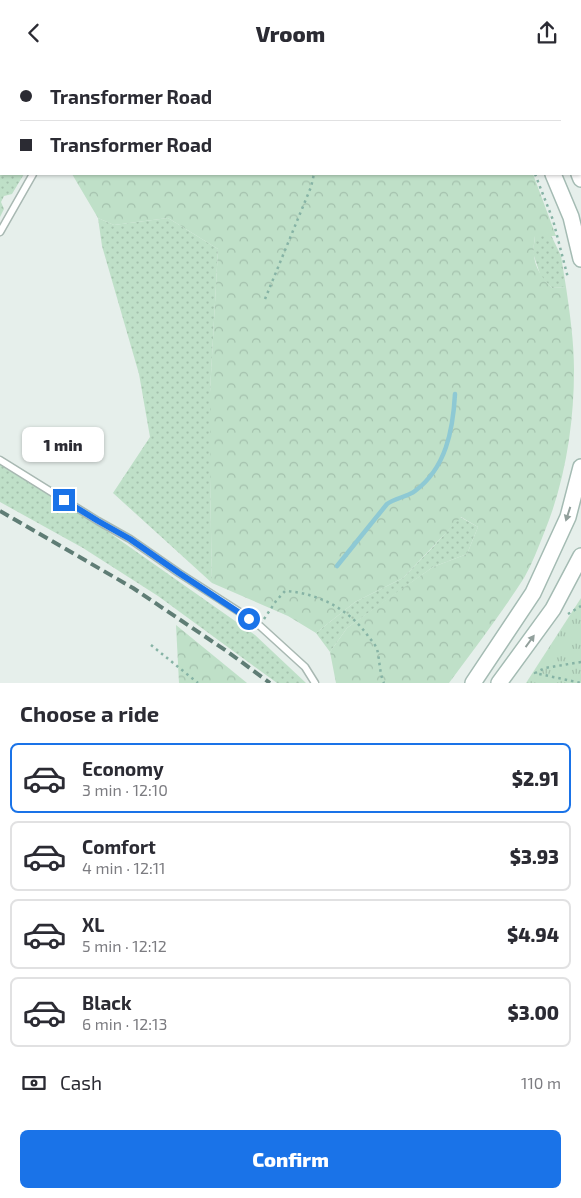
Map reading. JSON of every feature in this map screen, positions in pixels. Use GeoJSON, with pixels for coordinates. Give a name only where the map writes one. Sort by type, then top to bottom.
{"type":"FeatureCollection","features":[{"type":"Feature","properties":{"kind":"main road"},"geometry":{"type":"LineString","coordinates":[[553,175],[571,217],[581,259]]}},
{"type":"Feature","properties":{"kind":"main road"},"geometry":{"type":"LineString","coordinates":[[474,683],[533,593],[568,517],[581,467]]}},
{"type":"Feature","properties":{"kind":"main road"},"geometry":{"type":"LineString","coordinates":[[500,682],[553,609],[581,556]]}},
{"type":"Feature","properties":{"kind":"lane"},"geometry":{"type":"LineString","coordinates":[[0,232],[32,175]]}},
{"type":"Feature","properties":{"kind":"lane"},"geometry":{"type":"LineString","coordinates":[[0,459],[130,539],[260,626],[304,667],[315,683]]}},
{"type":"Feature","properties":{"kind":"path"},"geometry":{"type":"LineString","coordinates":[[265,299],[314,175]]}},
{"type":"Feature","properties":{"kind":"path"},"geometry":{"type":"LineString","coordinates":[[534,175],[553,220],[568,277]]}},
{"type":"Feature","properties":{"kind":"path"},"geometry":{"type":"LineString","coordinates":[[260,626],[276,601],[285,591],[319,598],[338,607],[354,619],[376,648],[380,675],[384,683]]}},
{"type":"Feature","properties":{"kind":"path"},"geometry":{"type":"LineString","coordinates":[[568,613],[581,606]]}},
{"type":"Feature","properties":{"kind":"path"},"geometry":{"type":"LineString","coordinates":[[151,645],[198,683]]}},
{"type":"Feature","properties":{"kind":"path"},"geometry":{"type":"LineString","coordinates":[[581,662],[544,668],[535,673],[581,683]]}},
{"type":"Feature","properties":{"kind":"green space"},"geometry":{"type":"Polygon","coordinates":[[[0,175],[23,175],[12,194],[4,196],[1,202],[4,209],[0,217],[0,175]]]}},
{"type":"Feature","properties":{"kind":"green space"},"geometry":{"type":"Polygon","coordinates":[[[73,175],[533,175],[556,236],[535,236],[534,258],[542,276],[552,288],[566,287],[573,339],[574,391],[567,453],[558,494],[527,573],[497,618],[449,683],[336,683],[330,652],[347,628],[380,604],[433,567],[467,554],[478,527],[461,517],[403,578],[355,602],[316,633],[288,616],[212,583],[210,392],[218,249],[168,218],[114,225],[98,218],[73,175]]]}},
{"type":"Feature","properties":{"kind":"green space"},"geometry":{"type":"Polygon","coordinates":[[[98,218],[114,225],[168,218],[218,249],[210,392],[212,583],[113,493],[150,437],[139,374],[102,246],[98,218]]]}},
{"type":"Feature","properties":{"kind":"green space"},"geometry":{"type":"Polygon","coordinates":[[[551,235],[561,256],[566,287],[552,288],[541,277],[533,253],[535,236],[551,235]]]}},
{"type":"Feature","properties":{"kind":"green space"},"geometry":{"type":"Polygon","coordinates":[[[0,459],[20,470],[255,635],[306,683],[277,683],[158,596],[83,548],[0,502],[0,459]]]}},
{"type":"Feature","properties":{"kind":"green space"},"geometry":{"type":"Polygon","coordinates":[[[460,517],[478,527],[467,554],[433,567],[347,628],[330,652],[316,633],[355,602],[403,578],[460,517]]]}},
{"type":"Feature","properties":{"kind":"green space"},"geometry":{"type":"Polygon","coordinates":[[[581,598],[581,683],[526,683],[581,598]]]}},
{"type":"Feature","properties":{"kind":"green space"},"geometry":{"type":"Polygon","coordinates":[[[176,625],[247,683],[179,683],[176,625]]]}},
{"type":"Feature","properties":{"kind":"waterway"},"geometry":{"type":"LineString","coordinates":[[337,566],[387,504],[415,491],[426,482],[434,471],[441,460],[450,434],[455,394]]}},
{"type":"Feature","properties":{"kind":"railway"},"geometry":{"type":"LineString","coordinates":[[0,511],[133,588],[228,652],[270,683]]}},
{"type":"Feature","properties":{"kind":"route"},"geometry":{"type":"LineString","coordinates":[[64,500],[130,539],[249,619]]}}]}
